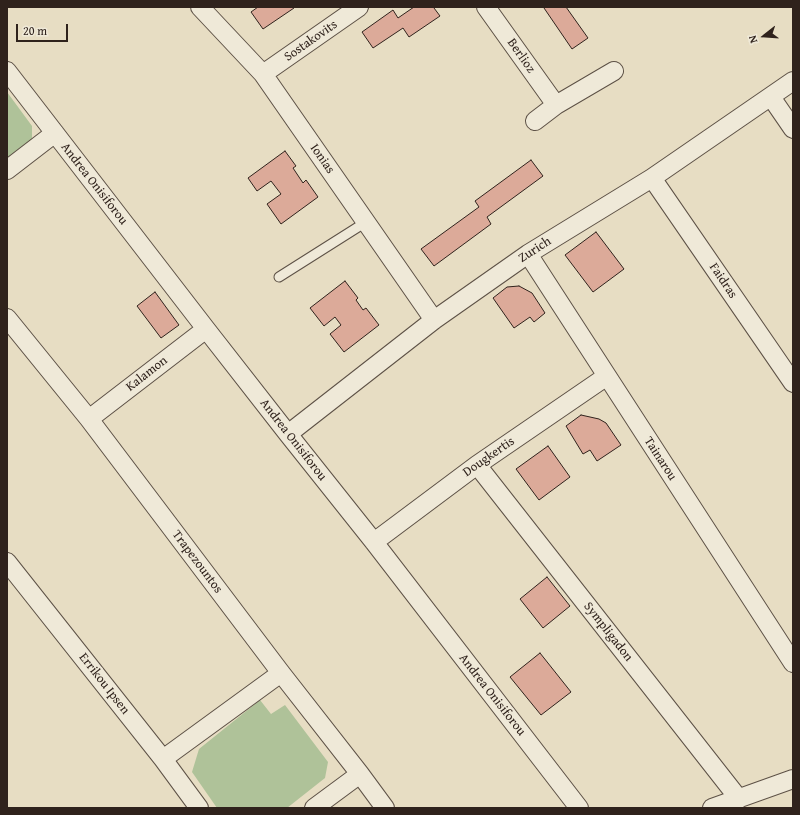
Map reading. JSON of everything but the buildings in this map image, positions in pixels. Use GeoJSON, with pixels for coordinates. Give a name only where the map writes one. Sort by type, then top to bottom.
{"type":"FeatureCollection","features":[{"type":"Feature","properties":{"kind":"street","name":"Ionias"},"geometry":{"type":"LineString","coordinates":[[200,7],[263,74],[434,320]]}},
{"type":"Feature","properties":{"kind":"street","name":"Sostakovits"},"geometry":{"type":"LineString","coordinates":[[263,74],[359,7]]}},
{"type":"Feature","properties":{"kind":"street","name":"Berlioz"},"geometry":{"type":"LineString","coordinates":[[486,7],[556,105]]}},
{"type":"Feature","properties":{"kind":"street","name":"Andrea Onisiforou"},"geometry":{"type":"LineString","coordinates":[[7,71],[579,808]]}},
{"type":"Feature","properties":{"kind":"street"},"geometry":{"type":"LineString","coordinates":[[535,121],[556,105],[614,71]]}},
{"type":"Feature","properties":{"kind":"street","name":"Zurich"},"geometry":{"type":"LineString","coordinates":[[288,434],[434,320],[528,254],[652,178],[793,81]]}},
{"type":"Feature","properties":{"kind":"street"},"geometry":{"type":"LineString","coordinates":[[771,97],[793,129]]}},
{"type":"Feature","properties":{"kind":"street"},"geometry":{"type":"LineString","coordinates":[[7,170],[55,133]]}},
{"type":"Feature","properties":{"kind":"street","name":"Faidras"},"geometry":{"type":"LineString","coordinates":[[652,178],[793,384]]}},
{"type":"Feature","properties":{"kind":"street","name":"Tainarou"},"geometry":{"type":"LineString","coordinates":[[528,254],[793,663]]}},
{"type":"Feature","properties":{"kind":"street","name":"Trapezountos"},"geometry":{"type":"LineString","coordinates":[[7,318],[89,419],[385,808]]}},
{"type":"Feature","properties":{"kind":"street","name":"Kalamon"},"geometry":{"type":"LineString","coordinates":[[89,419],[206,329]]}},
{"type":"Feature","properties":{"kind":"street","name":"Dougkertis"},"geometry":{"type":"LineString","coordinates":[[374,542],[477,465],[607,376]]}},
{"type":"Feature","properties":{"kind":"street","name":"Sympligadon"},"geometry":{"type":"LineString","coordinates":[[477,465],[739,799]]}},
{"type":"Feature","properties":{"kind":"street","name":"Errikou Ipsen"},"geometry":{"type":"LineString","coordinates":[[7,562],[200,808]]}},
{"type":"Feature","properties":{"kind":"street"},"geometry":{"type":"LineString","coordinates":[[163,759],[281,673]]}},
{"type":"Feature","properties":{"kind":"street"},"geometry":{"type":"LineString","coordinates":[[314,808],[360,774]]}},
{"type":"Feature","properties":{"kind":"street"},"geometry":{"type":"LineString","coordinates":[[712,808],[793,778]]}},
{"type":"Feature","properties":{"kind":"lane"},"geometry":{"type":"LineString","coordinates":[[279,277],[366,222]]}},
{"type":"Feature","properties":{"kind":"green space"},"geometry":{"type":"Polygon","coordinates":[[[7,92],[32,126],[32,142],[7,160],[7,92]]]}},
{"type":"Feature","properties":{"kind":"green space"},"geometry":{"type":"Polygon","coordinates":[[[260,700],[271,714],[285,705],[328,762],[325,778],[287,808],[217,808],[192,772],[199,749],[260,700]]]}}]}
